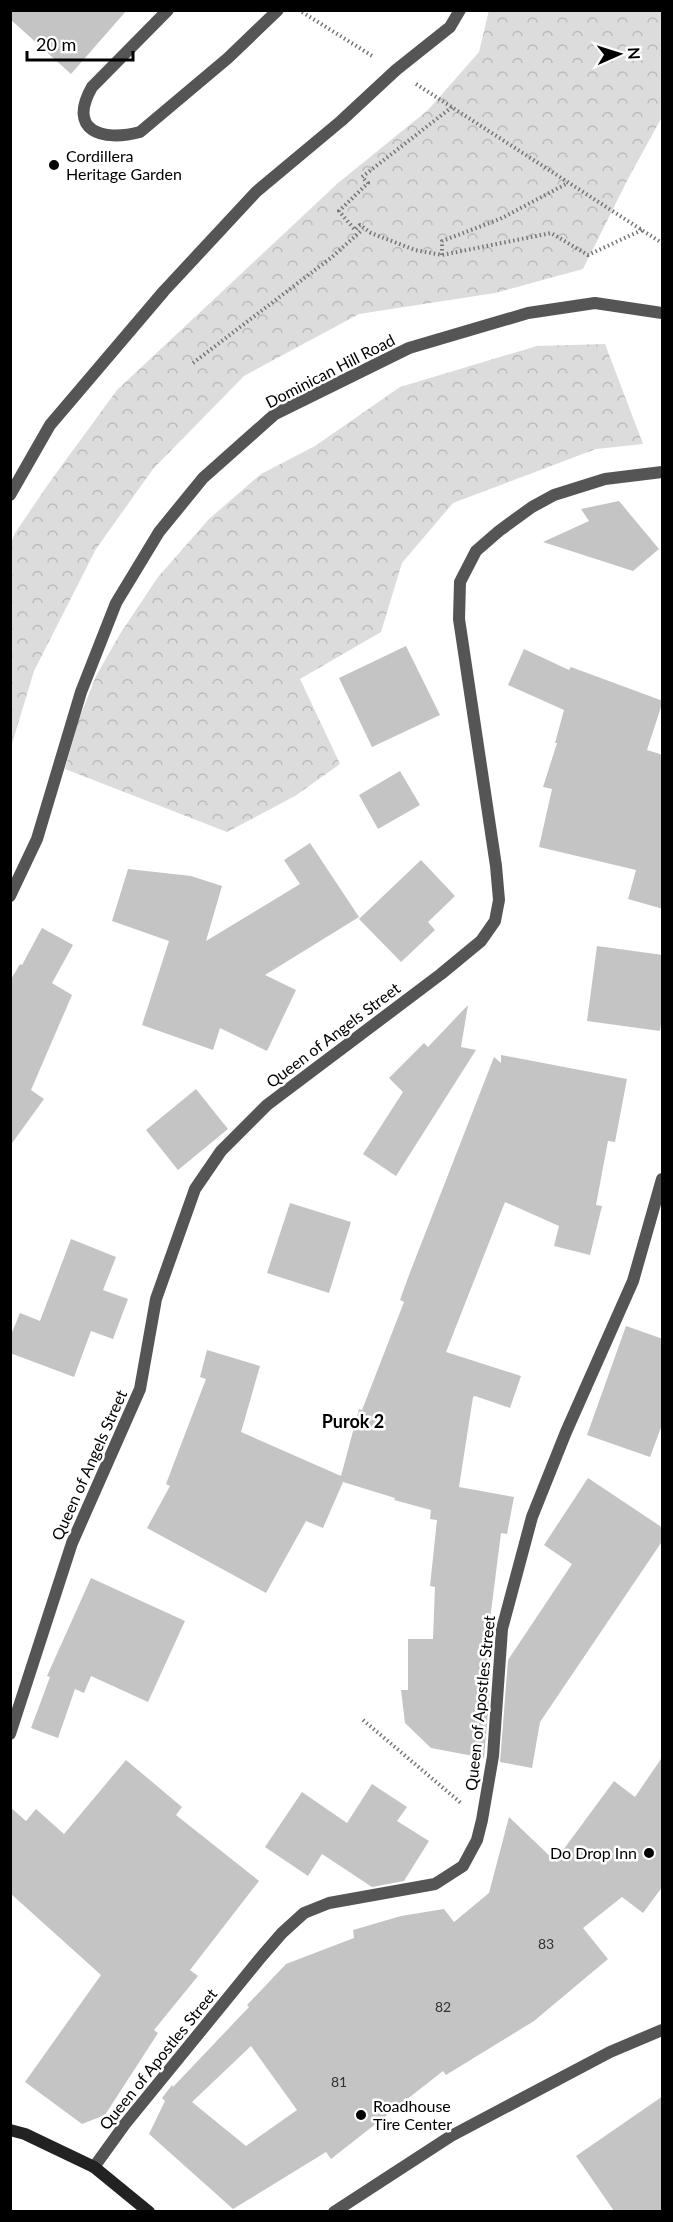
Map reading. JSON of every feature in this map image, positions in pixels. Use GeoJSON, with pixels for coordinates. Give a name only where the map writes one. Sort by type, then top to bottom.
{"type":"FeatureCollection","features":[{"type":"Feature","properties":{"kind":"street"},"geometry":{"type":"LineString","coordinates":[[168,10],[92,87],[84,102],[82,116],[88,129],[100,134],[123,136],[140,132],[228,58],[278,10]]}},
{"type":"Feature","properties":{"kind":"street"},"geometry":{"type":"LineString","coordinates":[[10,495],[50,425],[179,274],[256,192],[396,70],[450,27],[460,10]]}},
{"type":"Feature","properties":{"kind":"street","name":"Dominican Hill Road"},"geometry":{"type":"LineString","coordinates":[[10,896],[37,839],[81,692],[116,603],[159,532],[203,478],[275,414],[409,348],[528,313],[584,304],[595,303],[663,313]]}},
{"type":"Feature","properties":{"kind":"street","name":"Queen of Angels Street"},"geometry":{"type":"LineString","coordinates":[[10,1734],[72,1543],[140,1389],[156,1299],[195,1189],[221,1151],[267,1105],[441,974],[481,940],[495,921],[499,900],[496,866],[459,619],[460,582],[476,551],[532,507],[554,495],[604,479],[663,472]]}},
{"type":"Feature","properties":{"kind":"street","name":"Queen of Apostles Street"},"geometry":{"type":"LineString","coordinates":[[94,2167],[124,2124],[255,1965],[282,1933],[304,1913],[329,1903],[435,1884],[463,1866],[477,1840],[482,1820],[493,1756],[502,1629],[532,1517],[566,1432],[633,1281],[663,1179]]}},
{"type":"Feature","properties":{"kind":"street"},"geometry":{"type":"LineString","coordinates":[[334,2211],[451,2136],[610,2052],[663,2030]]}},
{"type":"Feature","properties":{"kind":"street"},"geometry":{"type":"LineString","coordinates":[[10,2130],[25,2134],[94,2167],[149,2211]]}},
{"type":"Feature","properties":{"kind":"path"},"geometry":{"type":"LineString","coordinates":[[299,10],[379,60]]}},
{"type":"Feature","properties":{"kind":"path"},"geometry":{"type":"LineString","coordinates":[[413,82],[663,243]]}},
{"type":"Feature","properties":{"kind":"path"},"geometry":{"type":"LineString","coordinates":[[453,107],[362,177],[368,183],[339,211],[355,230],[360,225],[371,233],[415,250],[442,255],[551,233],[588,255],[642,230]]}},
{"type":"Feature","properties":{"kind":"path"},"geometry":{"type":"LineString","coordinates":[[442,255],[442,241],[500,219],[568,183]]}},
{"type":"Feature","properties":{"kind":"path"},"geometry":{"type":"LineString","coordinates":[[192,363],[332,257],[363,228]]}},
{"type":"Feature","properties":{"kind":"path"},"geometry":{"type":"LineString","coordinates":[[363,1720],[467,1807]]}},
{"type":"Feature","properties":{"kind":"green space"},"geometry":{"type":"Polygon","coordinates":[[[489,10],[662,11],[662,117],[583,269],[495,293],[359,314],[244,376],[153,469],[96,549],[34,671],[11,747],[10,546],[15,533],[117,390],[338,183],[428,110],[479,52],[489,10]]]}},
{"type":"Feature","properties":{"kind":"green space"},"geometry":{"type":"Polygon","coordinates":[[[605,344],[643,444],[596,449],[453,503],[402,563],[381,632],[300,679],[340,764],[295,796],[227,832],[65,769],[79,719],[96,676],[120,634],[158,577],[209,519],[261,474],[315,446],[400,387],[537,346],[605,344]]]}},
{"type":"Feature","properties":{"kind":"building"},"geometry":{"type":"Polygon","coordinates":[[[10,10],[127,10],[71,74],[10,19],[10,10]]]}},
{"type":"Feature","properties":{"kind":"building"},"geometry":{"type":"Polygon","coordinates":[[[619,501],[659,549],[633,571],[543,542],[589,521],[581,509],[619,501]]]}},
{"type":"Feature","properties":{"kind":"building"},"geometry":{"type":"Polygon","coordinates":[[[406,646],[440,715],[372,747],[339,678],[406,646]]]}},
{"type":"Feature","properties":{"kind":"building"},"geometry":{"type":"Polygon","coordinates":[[[524,649],[569,670],[571,667],[663,701],[647,750],[663,755],[663,909],[628,899],[636,870],[539,847],[552,789],[543,787],[557,743],[555,743],[564,710],[508,685],[524,649]]]}},
{"type":"Feature","properties":{"kind":"building"},"geometry":{"type":"Polygon","coordinates":[[[400,771],[420,805],[378,829],[359,795],[400,771]]]}},
{"type":"Feature","properties":{"kind":"building"},"geometry":{"type":"Polygon","coordinates":[[[310,843],[359,917],[265,975],[296,990],[267,1051],[220,1028],[213,1050],[142,1025],[169,941],[112,921],[128,869],[191,876],[222,886],[206,941],[300,884],[284,860],[310,843]]]}},
{"type":"Feature","properties":{"kind":"building"},"geometry":{"type":"Polygon","coordinates":[[[421,860],[455,896],[428,922],[435,930],[401,962],[359,919],[421,860]]]}},
{"type":"Feature","properties":{"kind":"building"},"geometry":{"type":"Polygon","coordinates":[[[42,928],[73,945],[52,983],[72,995],[31,1090],[44,1099],[10,1146],[10,981],[20,964],[22,965],[42,928]]]}},
{"type":"Feature","properties":{"kind":"building"},"geometry":{"type":"Polygon","coordinates":[[[597,946],[663,955],[663,1011],[660,1031],[587,1021],[597,946]]]}},
{"type":"Feature","properties":{"kind":"building"},"geometry":{"type":"Polygon","coordinates":[[[468,1005],[461,1047],[476,1050],[396,1176],[363,1154],[403,1092],[389,1078],[424,1043],[428,1047],[468,1005]]]}},
{"type":"Feature","properties":{"kind":"building"},"geometry":{"type":"Polygon","coordinates":[[[501,1055],[627,1079],[615,1142],[608,1141],[596,1205],[602,1206],[590,1255],[554,1246],[559,1226],[505,1202],[446,1352],[521,1376],[510,1408],[473,1397],[459,1487],[514,1497],[507,1534],[501,1533],[489,1627],[491,1623],[484,1696],[490,1688],[484,1758],[431,1748],[405,1723],[401,1690],[408,1690],[408,1639],[433,1639],[435,1587],[430,1586],[437,1520],[430,1519],[431,1510],[343,1482],[323,1528],[306,1521],[266,1593],[147,1528],[170,1486],[166,1484],[206,1379],[200,1377],[207,1350],[260,1366],[241,1432],[341,1476],[359,1409],[362,1410],[404,1302],[400,1300],[409,1275],[494,1057],[501,1063],[501,1055]]]}},
{"type":"Feature","properties":{"kind":"building"},"geometry":{"type":"Polygon","coordinates":[[[196,1089],[228,1129],[178,1170],[146,1130],[196,1089]]]}},
{"type":"Feature","properties":{"kind":"building"},"geometry":{"type":"Polygon","coordinates":[[[290,1203],[351,1222],[329,1293],[267,1273],[290,1203]]]}},
{"type":"Feature","properties":{"kind":"building"},"geometry":{"type":"Polygon","coordinates":[[[71,1239],[116,1257],[103,1290],[128,1299],[113,1339],[91,1331],[74,1377],[10,1353],[10,1337],[20,1313],[40,1321],[71,1239]]]}},
{"type":"Feature","properties":{"kind":"building"},"geometry":{"type":"Polygon","coordinates":[[[626,1326],[663,1339],[663,1422],[650,1457],[587,1435],[626,1326]]]}},
{"type":"Feature","properties":{"kind":"building"},"geometry":{"type":"Polygon","coordinates":[[[588,1478],[663,1528],[663,1540],[540,1722],[532,1768],[500,1762],[508,1660],[572,1564],[544,1545],[588,1478]]]}},
{"type":"Feature","properties":{"kind":"building"},"geometry":{"type":"Polygon","coordinates":[[[91,1578],[185,1621],[148,1702],[91,1676],[84,1693],[75,1689],[58,1738],[31,1728],[50,1677],[47,1676],[91,1578]]]}},
{"type":"Feature","properties":{"kind":"building"},"geometry":{"type":"Polygon","coordinates":[[[663,1756],[663,1886],[643,1913],[622,1897],[583,1928],[608,1959],[534,2021],[446,2075],[443,2071],[331,2159],[326,2152],[233,2209],[149,2134],[165,2101],[162,2098],[172,2085],[173,2087],[249,2007],[247,2005],[286,1964],[354,1938],[353,1930],[401,1916],[444,1909],[454,1922],[489,1893],[509,1817],[555,1861],[614,1781],[635,1797],[663,1756]],[[251,2046],[192,2102],[246,2146],[297,2110],[251,2046]]]}},
{"type":"Feature","properties":{"kind":"building"},"geometry":{"type":"Polygon","coordinates":[[[126,1760],[182,1807],[176,1815],[259,1881],[190,1970],[198,1976],[154,2030],[158,2033],[105,2115],[82,2124],[25,2082],[101,1975],[10,1893],[10,1807],[26,1821],[36,1809],[64,1834],[126,1760]]]}},
{"type":"Feature","properties":{"kind":"building"},"geometry":{"type":"Polygon","coordinates":[[[372,1784],[407,1807],[397,1821],[429,1841],[404,1881],[372,1887],[322,1854],[308,1876],[265,1847],[302,1792],[347,1823],[372,1784]]]}},
{"type":"Feature","properties":{"kind":"building"},"geometry":{"type":"Polygon","coordinates":[[[663,2096],[663,2211],[614,2211],[576,2156],[663,2096]]]}},
{"type":"Feature","properties":{"kind":"place","name":"Cordillera Heritage Garden"},"geometry":{"type":"Point","coordinates":[54,165]}},
{"type":"Feature","properties":{"kind":"place","name":"Do Drop Inn"},"geometry":{"type":"Point","coordinates":[649,1853]}},
{"type":"Feature","properties":{"kind":"place","name":"Roadhouse Tire Center"},"geometry":{"type":"Point","coordinates":[361,2115]}},
{"type":"Feature","properties":{"kind":"district","name":"Purok 2"},"geometry":{"type":"Point","coordinates":[353,1422]}}]}
